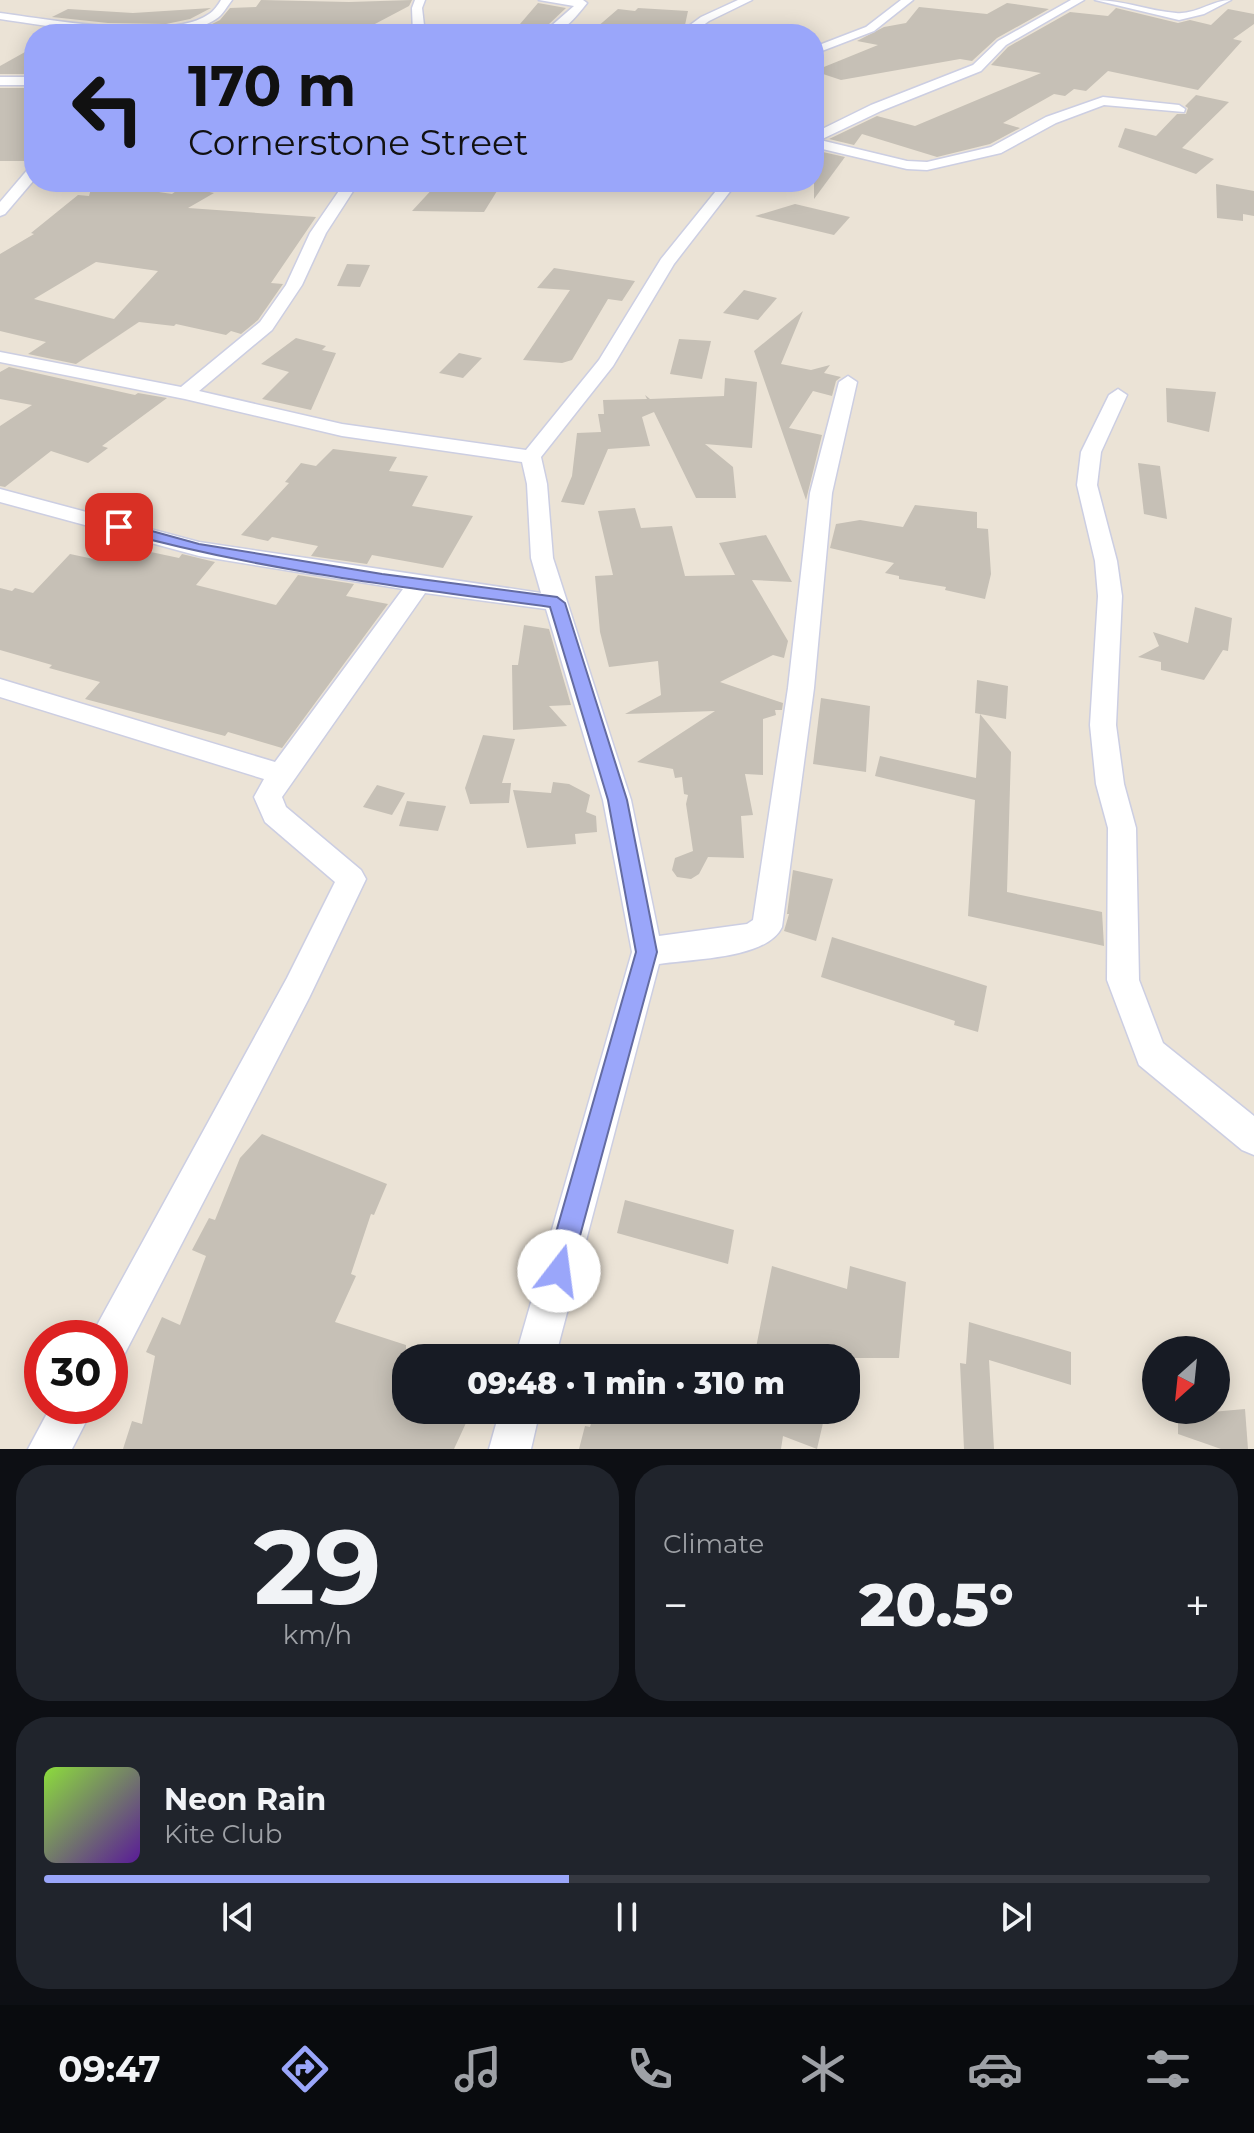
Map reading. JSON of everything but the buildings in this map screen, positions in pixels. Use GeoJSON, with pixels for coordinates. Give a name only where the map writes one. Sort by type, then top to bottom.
{"type":"FeatureCollection","features":[{"type":"Feature","properties":{"kind":"street"},"geometry":{"type":"LineString","coordinates":[[192,24],[211,18],[227,0]]}},
{"type":"Feature","properties":{"kind":"street"},"geometry":{"type":"LineString","coordinates":[[418,24],[417,8],[420,0]]}},
{"type":"Feature","properties":{"kind":"street"},"geometry":{"type":"LineString","coordinates":[[544,0],[583,4],[563,24]]}},
{"type":"Feature","properties":{"kind":"street"},"geometry":{"type":"LineString","coordinates":[[698,24],[747,0]]}},
{"type":"Feature","properties":{"kind":"street"},"geometry":{"type":"LineString","coordinates":[[824,47],[870,29],[908,0]]}},
{"type":"Feature","properties":{"kind":"street"},"geometry":{"type":"LineString","coordinates":[[824,135],[876,108],[977,68],[1002,43],[1079,0]]}},
{"type":"Feature","properties":{"kind":"street"},"geometry":{"type":"LineString","coordinates":[[1100,0],[1179,17],[1200,12],[1226,0]]}},
{"type":"Feature","properties":{"kind":"street"},"geometry":{"type":"LineString","coordinates":[[0,16],[69,24]]}},
{"type":"Feature","properties":{"kind":"street"},"geometry":{"type":"LineString","coordinates":[[0,81],[24,81]]}},
{"type":"Feature","properties":{"kind":"street"},"geometry":{"type":"LineString","coordinates":[[824,143],[907,165],[927,166],[996,150],[1051,120],[1103,101],[1179,109]]}},
{"type":"Feature","properties":{"kind":"street"},"geometry":{"type":"LineString","coordinates":[[0,211],[24,183]]}},
{"type":"Feature","properties":{"kind":"street"},"geometry":{"type":"LineString","coordinates":[[185,393],[266,326],[294,285],[318,233],[345,192]]}},
{"type":"Feature","properties":{"kind":"street"},"geometry":{"type":"LineString","coordinates":[[531,457],[607,362],[667,262],[723,192]]}},
{"type":"Feature","properties":{"kind":"street"},"geometry":{"type":"LineString","coordinates":[[3,360],[185,393],[342,430],[472,451],[531,457]]}},
{"type":"Feature","properties":{"kind":"street"},"geometry":{"type":"LineString","coordinates":[[647,952],[753,937],[767,927],[801,688],[821,493],[848,382]]}},
{"type":"Feature","properties":{"kind":"street"},"geometry":{"type":"LineString","coordinates":[[1118,395],[1091,452],[1087,485],[1106,561],[1110,596],[1103,725],[1110,784],[1122,828],[1123,980],[1151,1054],[1254,1138]]}},
{"type":"Feature","properties":{"kind":"street"},"geometry":{"type":"LineString","coordinates":[[531,457],[537,484],[542,558],[617,800],[647,952],[539,1344]]}},
{"type":"Feature","properties":{"kind":"street"},"geometry":{"type":"LineString","coordinates":[[0,495],[199,549],[557,603]]}},
{"type":"Feature","properties":{"kind":"street"},"geometry":{"type":"LineString","coordinates":[[121,1320],[298,988],[351,879],[275,814],[268,797],[281,774],[419,584]]}},
{"type":"Feature","properties":{"kind":"street"},"geometry":{"type":"LineString","coordinates":[[0,688],[281,774]]}},
{"type":"Feature","properties":{"kind":"street"},"geometry":{"type":"LineString","coordinates":[[49,1449],[64,1424]]}},
{"type":"Feature","properties":{"kind":"street"},"geometry":{"type":"LineString","coordinates":[[510,1449],[516,1424]]}},
{"type":"Feature","properties":{"kind":"route"},"geometry":{"type":"LineString","coordinates":[[119,527],[199,549],[557,603],[617,800],[647,952],[559,1271]]}}]}
